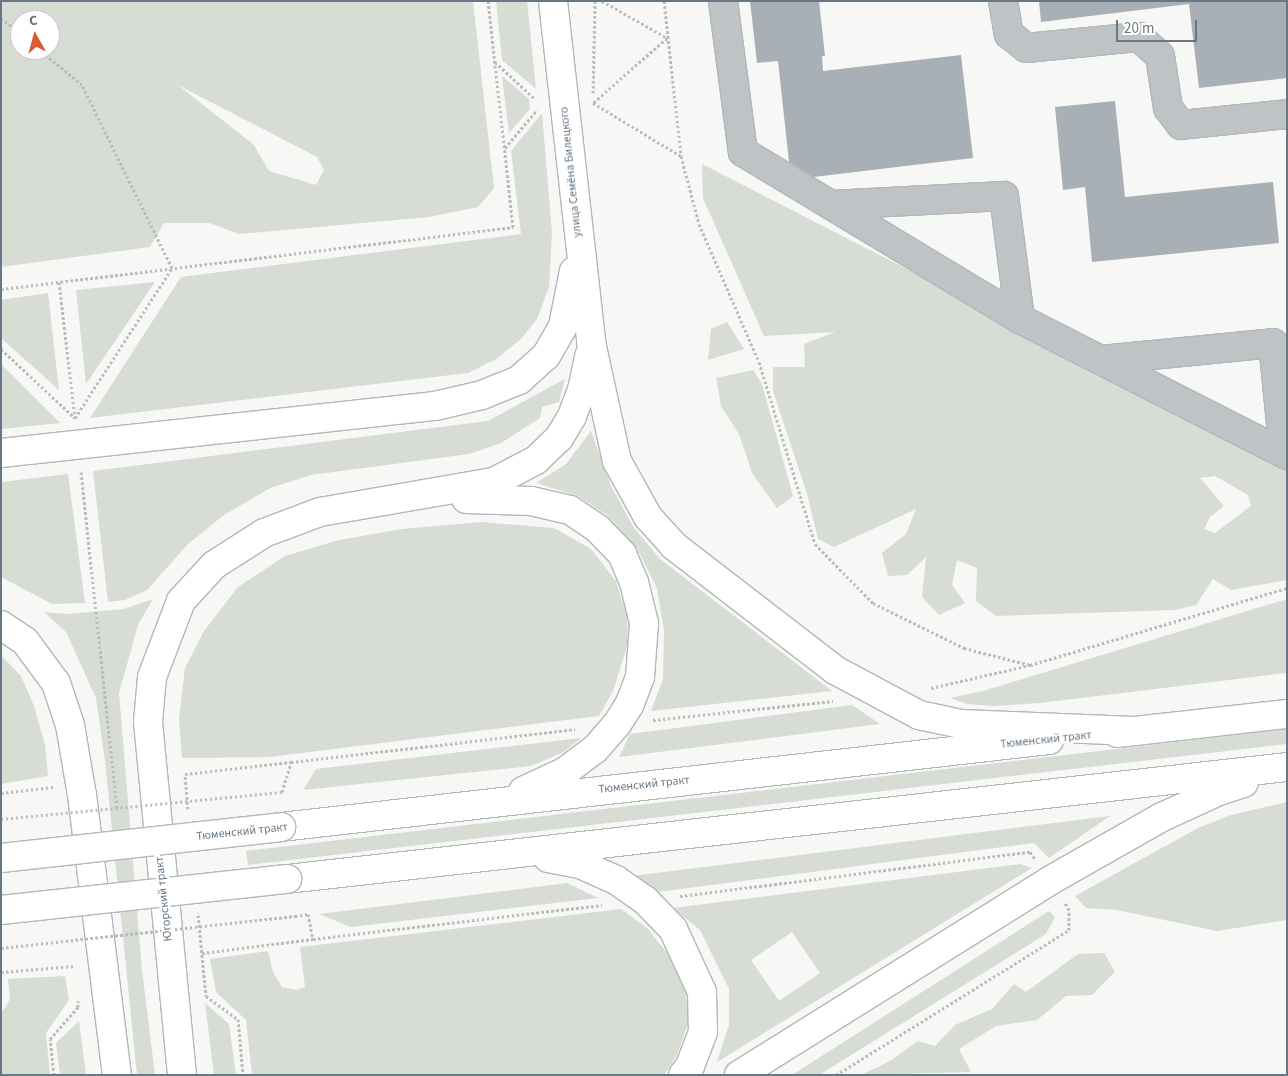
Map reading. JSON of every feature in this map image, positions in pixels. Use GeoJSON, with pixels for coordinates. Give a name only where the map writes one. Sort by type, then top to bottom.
{"type":"FeatureCollection","features":[{"type":"Feature","properties":{"kind":"main road","name":"улица Семёна Билецкого"},"geometry":{"type":"LineString","coordinates":[[553,1],[591,342]]}},
{"type":"Feature","properties":{"kind":"main road"},"geometry":{"type":"LineString","coordinates":[[1,453],[435,406],[482,395],[519,380],[546,356],[563,326],[579,243]]}},
{"type":"Feature","properties":{"kind":"main road"},"geometry":{"type":"LineString","coordinates":[[385,502],[494,482],[536,460],[559,438],[572,416],[582,390],[591,342]]}},
{"type":"Feature","properties":{"kind":"main road"},"geometry":{"type":"LineString","coordinates":[[591,342],[617,461],[648,517],[674,546],[835,670],[878,696],[919,715],[961,724],[1135,731]]}},
{"type":"Feature","properties":{"kind":"main road"},"geometry":{"type":"LineString","coordinates":[[385,502],[489,498],[531,501],[570,510],[598,528],[622,554],[634,582],[644,623],[640,677],[629,705],[617,724],[595,749],[564,772],[503,800]]}},
{"type":"Feature","properties":{"kind":"main road","name":"Югорский тракт"},"geometry":{"type":"LineString","coordinates":[[182,1075],[148,722],[152,677],[162,643],[181,601],[214,565],[264,533],[320,512],[385,502]]}},
{"type":"Feature","properties":{"kind":"main road"},"geometry":{"type":"LineString","coordinates":[[1,625],[25,641],[56,683],[70,725],[82,795],[117,1075]]}},
{"type":"Feature","properties":{"kind":"main road","name":"Тюменский тракт"},"geometry":{"type":"LineString","coordinates":[[1,858],[503,800],[1287,714]]}},
{"type":"Feature","properties":{"kind":"main road"},"geometry":{"type":"LineString","coordinates":[[1,910],[1287,767]]}},
{"type":"Feature","properties":{"kind":"main road"},"geometry":{"type":"LineString","coordinates":[[740,1075],[1051,880],[1162,817],[1219,791],[1287,773]]}},
{"type":"Feature","properties":{"kind":"main road"},"geometry":{"type":"LineString","coordinates":[[525,853],[580,864],[616,880],[645,900],[674,929],[702,992],[703,1032],[690,1066],[683,1075]]}},
{"type":"Feature","properties":{"kind":"lane"},"geometry":{"type":"LineString","coordinates":[[723,1],[743,152],[1020,318],[1286,454]]}},
{"type":"Feature","properties":{"kind":"lane"},"geometry":{"type":"LineString","coordinates":[[1003,1],[1009,34],[1026,48],[1139,37],[1160,56],[1168,108],[1181,125],[1287,114]]}},
{"type":"Feature","properties":{"kind":"lane"},"geometry":{"type":"LineString","coordinates":[[831,205],[1004,196],[1020,318]]}},
{"type":"Feature","properties":{"kind":"lane"},"geometry":{"type":"LineString","coordinates":[[1101,360],[1273,342],[1286,454]]}},
{"type":"Feature","properties":{"kind":"path"},"geometry":{"type":"LineString","coordinates":[[1,289],[513,227],[488,1]]}},
{"type":"Feature","properties":{"kind":"path"},"geometry":{"type":"LineString","coordinates":[[593,103],[594,1]]}},
{"type":"Feature","properties":{"kind":"path"},"geometry":{"type":"LineString","coordinates":[[602,1],[667,38]]}},
{"type":"Feature","properties":{"kind":"path"},"geometry":{"type":"LineString","coordinates":[[664,1],[681,156],[699,224],[759,362],[815,544],[873,603],[903,620],[964,648],[1030,665]]}},
{"type":"Feature","properties":{"kind":"path"},"geometry":{"type":"LineString","coordinates":[[593,103],[667,38]]}},
{"type":"Feature","properties":{"kind":"path"},"geometry":{"type":"LineString","coordinates":[[52,60],[82,85],[172,268]]}},
{"type":"Feature","properties":{"kind":"path"},"geometry":{"type":"LineString","coordinates":[[495,62],[541,105],[505,148]]}},
{"type":"Feature","properties":{"kind":"path"},"geometry":{"type":"LineString","coordinates":[[593,103],[681,156]]}},
{"type":"Feature","properties":{"kind":"path"},"geometry":{"type":"LineString","coordinates":[[1,349],[75,418],[172,268]]}},
{"type":"Feature","properties":{"kind":"path"},"geometry":{"type":"LineString","coordinates":[[927,689],[956,685],[1030,665],[1287,588]]}},
{"type":"Feature","properties":{"kind":"path"},"geometry":{"type":"LineString","coordinates":[[95,604],[117,808]]}},
{"type":"Feature","properties":{"kind":"path"},"geometry":{"type":"LineString","coordinates":[[189,811],[185,774],[878,696]]}},
{"type":"Feature","properties":{"kind":"path"},"geometry":{"type":"LineString","coordinates":[[1,819],[282,792],[291,762]]}},
{"type":"Feature","properties":{"kind":"path"},"geometry":{"type":"LineString","coordinates":[[1,793],[55,787],[56,796]]}},
{"type":"Feature","properties":{"kind":"path"},"geometry":{"type":"LineString","coordinates":[[57,806],[58,815]]}},
{"type":"Feature","properties":{"kind":"path"},"geometry":{"type":"LineString","coordinates":[[202,953],[1030,852],[1051,880],[1069,910],[1069,930],[836,1075]]}},
{"type":"Feature","properties":{"kind":"path"},"geometry":{"type":"LineString","coordinates":[[198,906],[206,996],[238,1019],[243,1075]]}},
{"type":"Feature","properties":{"kind":"path"},"geometry":{"type":"LineString","coordinates":[[1,948],[308,914],[313,939]]}},
{"type":"Feature","properties":{"kind":"path"},"geometry":{"type":"LineString","coordinates":[[72,938],[73,947]]}},
{"type":"Feature","properties":{"kind":"path"},"geometry":{"type":"LineString","coordinates":[[74,957],[76,974]]}},
{"type":"Feature","properties":{"kind":"path"},"geometry":{"type":"LineString","coordinates":[[1,972],[75,966]]}},
{"type":"Feature","properties":{"kind":"path"},"geometry":{"type":"LineString","coordinates":[[54,1075],[50,1038],[78,1007],[78,999]]}},
{"type":"Feature","properties":{"kind":"shaded area"},"geometry":{"type":"Polygon","coordinates":[[[1,1],[473,1],[494,188],[478,207],[429,217],[239,234],[209,223],[164,223],[150,247],[1,267],[1,1]],[[178,85],[254,145],[269,171],[316,185],[324,170],[317,157],[178,85]]]}},
{"type":"Feature","properties":{"kind":"shaded area"},"geometry":{"type":"Polygon","coordinates":[[[496,1],[527,1],[536,89],[502,60],[496,1]]]}},
{"type":"Feature","properties":{"kind":"shaded area"},"geometry":{"type":"Polygon","coordinates":[[[502,76],[529,99],[530,109],[509,133],[502,76]]]}},
{"type":"Feature","properties":{"kind":"shaded area"},"geometry":{"type":"Polygon","coordinates":[[[542,113],[552,233],[549,287],[537,319],[521,339],[496,359],[468,373],[90,418],[181,277],[521,234],[511,151],[542,113]]]}},
{"type":"Feature","properties":{"kind":"shaded area"},"geometry":{"type":"Polygon","coordinates":[[[702,164],[1287,464],[1287,580],[1231,590],[1213,579],[1196,605],[1175,610],[996,616],[976,601],[977,568],[957,560],[952,585],[965,603],[939,615],[922,597],[926,557],[907,575],[888,576],[882,553],[906,534],[916,509],[834,547],[818,539],[807,494],[773,391],[773,367],[805,367],[804,344],[835,332],[764,336],[703,198],[702,164]],[[1215,476],[1200,478],[1224,506],[1210,517],[1204,529],[1215,533],[1251,506],[1248,495],[1215,476]]]}},
{"type":"Feature","properties":{"kind":"shaded area"},"geometry":{"type":"Polygon","coordinates":[[[155,282],[86,384],[76,290],[155,282]]]}},
{"type":"Feature","properties":{"kind":"shaded area"},"geometry":{"type":"Polygon","coordinates":[[[48,293],[59,390],[1,338],[1,300],[48,293]]]}},
{"type":"Feature","properties":{"kind":"shaded area"},"geometry":{"type":"Polygon","coordinates":[[[727,322],[744,349],[708,360],[711,329],[727,322]]]}},
{"type":"Feature","properties":{"kind":"shaded area"},"geometry":{"type":"Polygon","coordinates":[[[1,364],[60,423],[1,429],[1,364]]]}},
{"type":"Feature","properties":{"kind":"shaded area"},"geometry":{"type":"Polygon","coordinates":[[[753,370],[762,384],[793,496],[777,508],[752,473],[739,434],[721,406],[716,378],[753,370]]]}},
{"type":"Feature","properties":{"kind":"shaded area"},"geometry":{"type":"Polygon","coordinates":[[[565,379],[559,402],[542,407],[540,418],[501,443],[469,454],[311,475],[270,488],[224,515],[188,544],[147,590],[125,600],[108,602],[93,471],[488,421],[565,379]]]}},
{"type":"Feature","properties":{"kind":"shaded area"},"geometry":{"type":"Polygon","coordinates":[[[591,431],[611,486],[634,528],[660,559],[832,691],[651,711],[663,679],[664,631],[657,588],[636,547],[608,516],[578,496],[536,483],[566,464],[591,431]]]}},
{"type":"Feature","properties":{"kind":"shaded area"},"geometry":{"type":"Polygon","coordinates":[[[68,474],[85,603],[52,604],[1,577],[1,482],[68,474]]]}},
{"type":"Feature","properties":{"kind":"shaded area"},"geometry":{"type":"Polygon","coordinates":[[[481,522],[554,528],[591,549],[616,581],[627,616],[628,644],[613,691],[599,716],[270,757],[182,758],[179,719],[185,668],[204,631],[238,587],[285,556],[339,540],[402,529],[481,522]]]}},
{"type":"Feature","properties":{"kind":"shaded area"},"geometry":{"type":"Polygon","coordinates":[[[153,599],[138,625],[119,693],[142,970],[155,1075],[137,1075],[105,761],[96,698],[66,632],[44,612],[67,614],[124,609],[153,599]]]}},
{"type":"Feature","properties":{"kind":"shaded area"},"geometry":{"type":"Polygon","coordinates":[[[1287,599],[1287,673],[1040,703],[994,706],[967,704],[950,698],[983,691],[1287,599]]]}},
{"type":"Feature","properties":{"kind":"shaded area"},"geometry":{"type":"Polygon","coordinates":[[[1,655],[21,676],[34,706],[45,745],[48,776],[1,784],[1,655]]]}},
{"type":"Feature","properties":{"kind":"shaded area"},"geometry":{"type":"Polygon","coordinates":[[[852,705],[880,724],[619,757],[630,734],[852,705]]]}},
{"type":"Feature","properties":{"kind":"shaded area"},"geometry":{"type":"Polygon","coordinates":[[[1287,729],[1287,744],[248,865],[246,851],[1287,729]]]}},
{"type":"Feature","properties":{"kind":"shaded area"},"geometry":{"type":"Polygon","coordinates":[[[581,738],[564,752],[531,766],[303,790],[316,769],[581,738]]]}},
{"type":"Feature","properties":{"kind":"shaded area"},"geometry":{"type":"Polygon","coordinates":[[[1287,802],[1287,920],[1217,931],[1117,910],[1086,908],[1075,896],[1198,828],[1231,815],[1287,802]]]}},
{"type":"Feature","properties":{"kind":"shaded area"},"geometry":{"type":"Polygon","coordinates":[[[1110,816],[1049,858],[1034,843],[658,892],[632,876],[1110,816]]]}},
{"type":"Feature","properties":{"kind":"shaded area"},"geometry":{"type":"Polygon","coordinates":[[[1020,864],[1032,868],[717,1062],[729,1025],[729,989],[700,930],[673,908],[1020,864]],[[792,932],[751,960],[779,1001],[820,973],[792,932]]]}},
{"type":"Feature","properties":{"kind":"shaded area"},"geometry":{"type":"Polygon","coordinates":[[[567,883],[598,898],[351,927],[319,914],[567,883]]]}},
{"type":"Feature","properties":{"kind":"shaded area"},"geometry":{"type":"Polygon","coordinates":[[[621,909],[647,928],[672,959],[686,991],[688,1024],[677,1055],[664,1075],[252,1075],[246,1020],[216,992],[210,959],[268,951],[273,972],[282,987],[297,990],[305,987],[300,947],[621,909]]]}},
{"type":"Feature","properties":{"kind":"shaded area"},"geometry":{"type":"Polygon","coordinates":[[[1049,911],[1055,917],[1046,934],[819,1075],[792,1075],[1049,911]]]}},
{"type":"Feature","properties":{"kind":"shaded area"},"geometry":{"type":"Polygon","coordinates":[[[1104,953],[1115,972],[1092,995],[1066,996],[1037,1020],[996,1026],[959,1049],[971,1072],[861,1075],[890,1061],[918,1041],[935,1046],[955,1025],[992,1009],[1014,984],[1026,992],[1078,954],[1104,953]]]}},
{"type":"Feature","properties":{"kind":"shaded area"},"geometry":{"type":"Polygon","coordinates":[[[65,976],[69,1000],[46,1033],[50,1075],[1,1075],[1,1014],[10,999],[8,979],[65,976]]]}},
{"type":"Feature","properties":{"kind":"shaded area"},"geometry":{"type":"Polygon","coordinates":[[[205,1003],[229,1024],[236,1075],[214,1075],[205,1003]]]}},
{"type":"Feature","properties":{"kind":"shaded area"},"geometry":{"type":"Polygon","coordinates":[[[79,1021],[86,1075],[60,1075],[56,1043],[79,1021]]]}},
{"type":"Feature","properties":{"kind":"building"},"geometry":{"type":"Polygon","coordinates":[[[750,1],[819,1],[825,56],[822,56],[823,71],[961,55],[973,158],[813,177],[789,162],[778,61],[757,63],[750,1]]]}},
{"type":"Feature","properties":{"kind":"building"},"geometry":{"type":"Polygon","coordinates":[[[1039,1],[1287,1],[1287,78],[1199,88],[1189,4],[1041,22],[1039,1]]]}},
{"type":"Feature","properties":{"kind":"building"},"geometry":{"type":"Polygon","coordinates":[[[1115,101],[1125,197],[1273,182],[1279,243],[1092,262],[1085,187],[1063,190],[1055,107],[1115,101]]]}}]}
